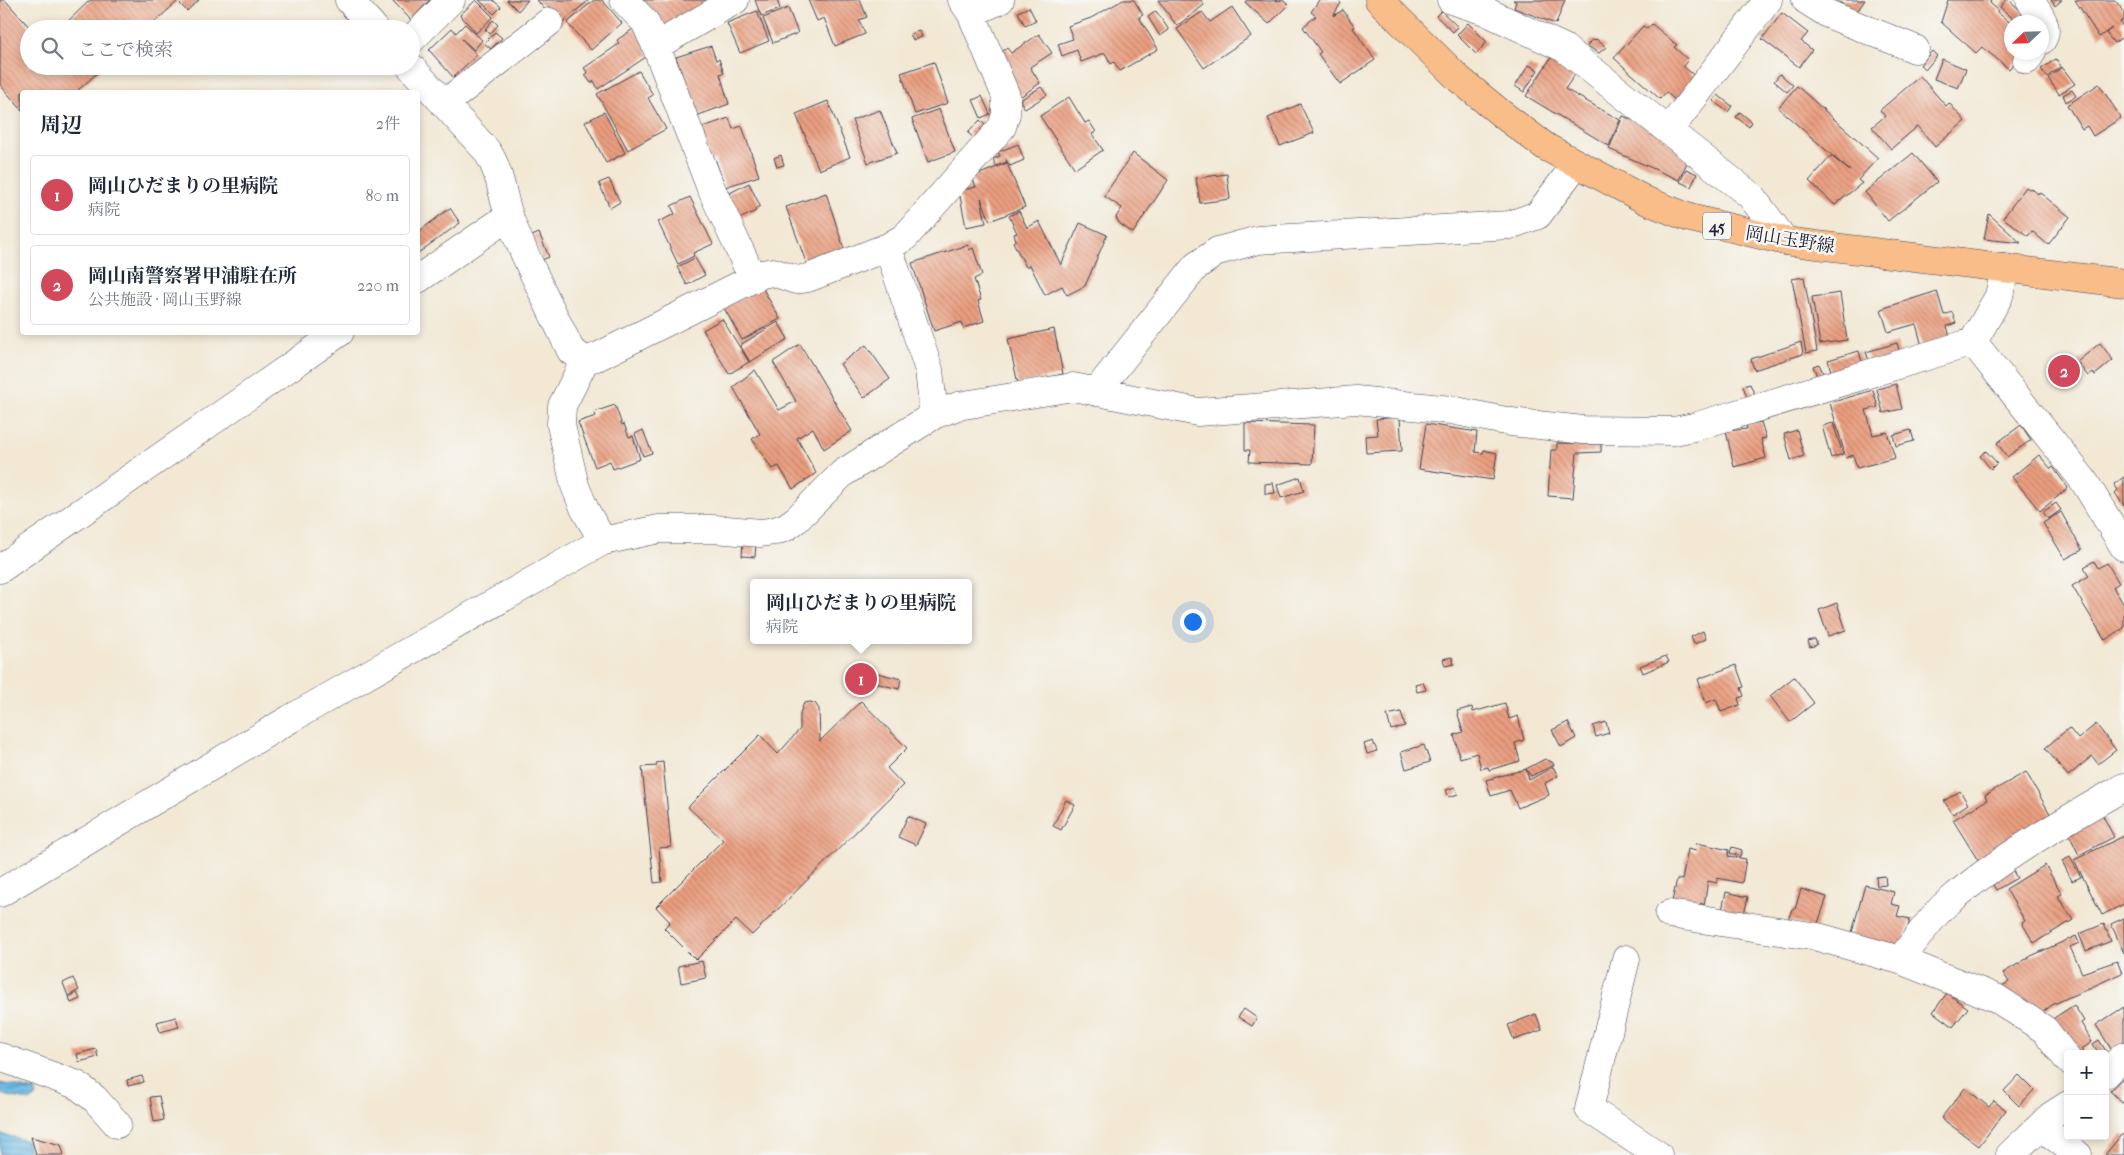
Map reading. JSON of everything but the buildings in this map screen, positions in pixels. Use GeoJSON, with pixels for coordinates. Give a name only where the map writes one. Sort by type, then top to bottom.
{"type":"FeatureCollection","features":[{"type":"Feature","properties":{"kind":"main road","name":"岡山玉野線"},"geometry":{"type":"LineString","coordinates":[[1379,0],[1459,79],[1546,147],[1647,201],[1690,218],[1784,241],[2124,283]]}},
{"type":"Feature","properties":{"kind":"street"},"geometry":{"type":"LineString","coordinates":[[349,0],[367,20]]}},
{"type":"Feature","properties":{"kind":"street"},"geometry":{"type":"LineString","coordinates":[[420,31],[451,0]]}},
{"type":"Feature","properties":{"kind":"street"},"geometry":{"type":"LineString","coordinates":[[624,0],[645,22],[710,186],[753,279]]}},
{"type":"Feature","properties":{"kind":"street"},"geometry":{"type":"LineString","coordinates":[[656,46],[735,0]]}},
{"type":"Feature","properties":{"kind":"street"},"geometry":{"type":"LineString","coordinates":[[418,75],[487,151],[495,164],[509,216],[571,351],[585,360],[597,357],[753,279],[774,272],[796,280],[808,278],[888,247],[905,238],[1002,127],[1006,114],[1006,96],[967,6],[1000,0]]}},
{"type":"Feature","properties":{"kind":"street"},"geometry":{"type":"LineString","coordinates":[[1451,0],[1485,11],[1564,48],[1751,196],[1784,241]]}},
{"type":"Feature","properties":{"kind":"street"},"geometry":{"type":"LineString","coordinates":[[1669,130],[1768,0]]}},
{"type":"Feature","properties":{"kind":"street"},"geometry":{"type":"LineString","coordinates":[[1806,0],[1828,14],[1915,49]]}},
{"type":"Feature","properties":{"kind":"street"},"geometry":{"type":"LineString","coordinates":[[2030,0],[2039,15]]}},
{"type":"Feature","properties":{"kind":"street"},"geometry":{"type":"LineString","coordinates":[[444,104],[549,22]]}},
{"type":"Feature","properties":{"kind":"street"},"geometry":{"type":"LineString","coordinates":[[1096,392],[1196,266],[1218,251],[1258,240],[1510,225],[1538,215],[1576,164]]}},
{"type":"Feature","properties":{"kind":"street"},"geometry":{"type":"LineString","coordinates":[[420,278],[509,216]]}},
{"type":"Feature","properties":{"kind":"street"},"geometry":{"type":"LineString","coordinates":[[888,247],[929,370],[934,415]]}},
{"type":"Feature","properties":{"kind":"street"},"geometry":{"type":"LineString","coordinates":[[0,893],[290,719],[603,541],[659,529],[716,529],[761,533],[786,527],[797,519],[843,473],[934,415],[958,406],[1073,387],[1198,412],[1356,400],[1452,410],[1511,422],[1583,430],[1674,431],[1694,427],[1973,342],[2000,296],[2005,268]]}},
{"type":"Feature","properties":{"kind":"street"},"geometry":{"type":"LineString","coordinates":[[0,569],[336,335]]}},
{"type":"Feature","properties":{"kind":"street"},"geometry":{"type":"LineString","coordinates":[[1973,342],[2084,481],[2124,547]]}},
{"type":"Feature","properties":{"kind":"street"},"geometry":{"type":"LineString","coordinates":[[585,360],[562,406],[561,425],[575,486],[585,510],[603,541]]}},
{"type":"Feature","properties":{"kind":"street"},"geometry":{"type":"LineString","coordinates":[[1900,960],[1944,906],[1980,877],[2027,845],[2124,788]]}},
{"type":"Feature","properties":{"kind":"street"},"geometry":{"type":"LineString","coordinates":[[1669,914],[1818,937],[1900,960],[1996,998],[2045,1030],[2064,1055]]}},
{"type":"Feature","properties":{"kind":"street"},"geometry":{"type":"LineString","coordinates":[[1626,958],[1589,1109],[1658,1155]]}},
{"type":"Feature","properties":{"kind":"street"},"geometry":{"type":"LineString","coordinates":[[2109,1070],[2124,1056]]}},
{"type":"Feature","properties":{"kind":"street"},"geometry":{"type":"LineString","coordinates":[[0,1057],[77,1085],[95,1099],[117,1124]]}},
{"type":"Feature","properties":{"kind":"street"},"geometry":{"type":"LineString","coordinates":[[2010,1155],[2054,1116],[2064,1093]]}},
{"type":"Feature","properties":{"kind":"street"},"geometry":{"type":"LineString","coordinates":[[2054,1116],[2078,1155]]}},
{"type":"Feature","properties":{"kind":"water"},"geometry":{"type":"Polygon","coordinates":[[[0,1083],[35,1091],[37,1096],[30,1101],[0,1094],[0,1083]]]}},
{"type":"Feature","properties":{"kind":"water"},"geometry":{"type":"Polygon","coordinates":[[[0,1134],[26,1140],[30,1155],[0,1155],[0,1134]]]}},
{"type":"Feature","properties":{"kind":"place","name":"岡山南警察署甲浦駐在所"},"geometry":{"type":"Point","coordinates":[2064,371]}},
{"type":"Feature","properties":{"kind":"place","name":"岡山ひだまりの里病院"},"geometry":{"type":"Point","coordinates":[861,679]}}]}
